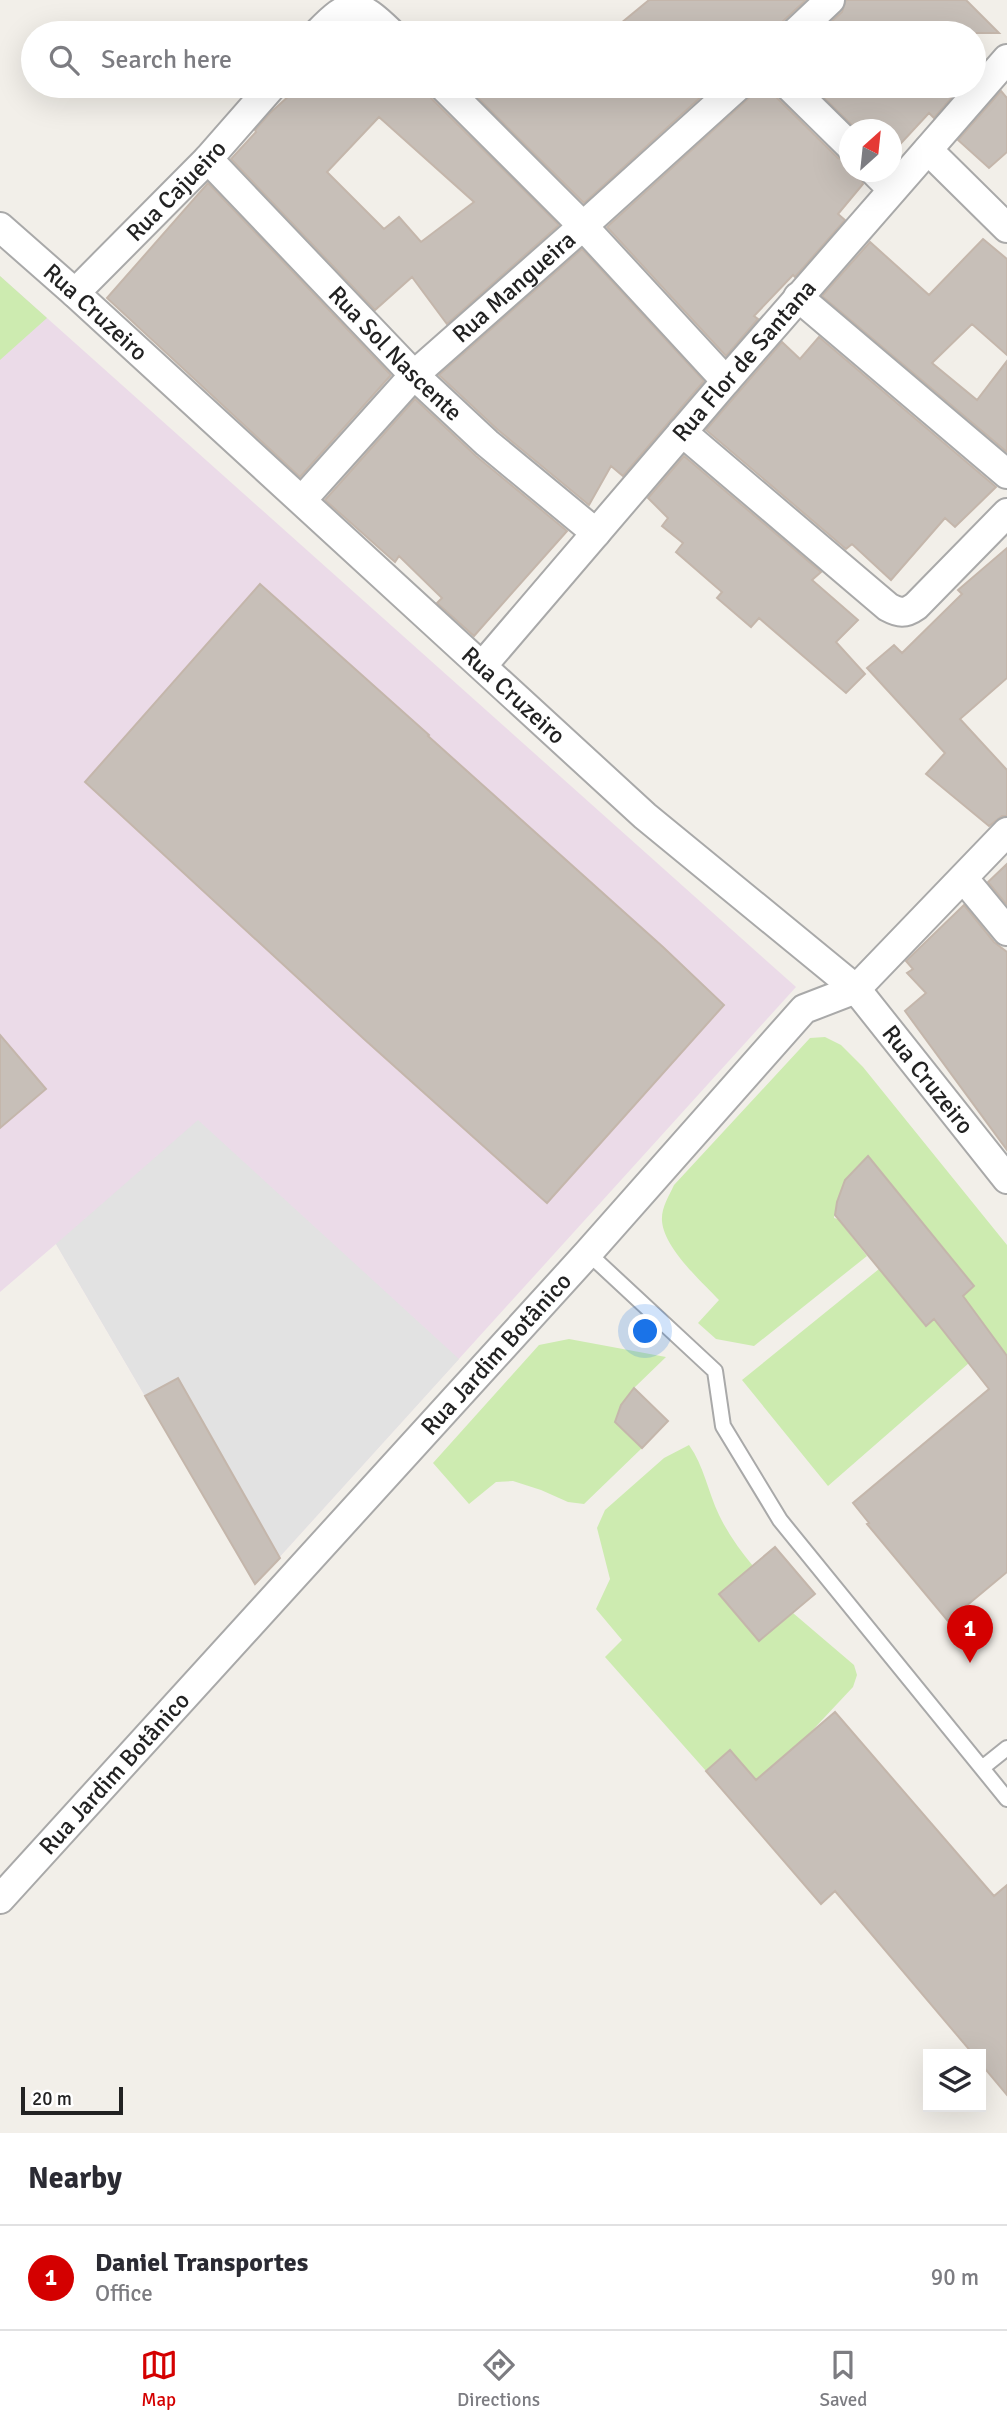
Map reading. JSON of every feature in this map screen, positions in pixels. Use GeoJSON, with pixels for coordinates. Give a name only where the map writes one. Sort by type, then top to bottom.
{"type":"FeatureCollection","features":[{"type":"Feature","properties":{"kind":"street"},"geometry":{"type":"LineString","coordinates":[[808,21],[830,0]]}},
{"type":"Feature","properties":{"kind":"street"},"geometry":{"type":"LineString","coordinates":[[329,21],[346,7],[360,7],[377,21]]}},
{"type":"Feature","properties":{"kind":"street","name":"Rua Flor de Santana"},"geometry":{"type":"LineString","coordinates":[[986,83],[1007,59]]}},
{"type":"Feature","properties":{"kind":"street","name":"Rua Cajueiro"},"geometry":{"type":"LineString","coordinates":[[75,293],[208,159],[261,98]]}},
{"type":"Feature","properties":{"kind":"street"},"geometry":{"type":"LineString","coordinates":[[455,98],[583,226],[726,381]]}},
{"type":"Feature","properties":{"kind":"street","name":"Rua Mangueira"},"geometry":{"type":"LineString","coordinates":[[302,500],[414,374],[725,98]]}},
{"type":"Feature","properties":{"kind":"street"},"geometry":{"type":"LineString","coordinates":[[801,98],[839,136]]}},
{"type":"Feature","properties":{"kind":"street","name":"Rua Flor de Santana"},"geometry":{"type":"LineString","coordinates":[[902,168],[928,150],[973,98]]}},
{"type":"Feature","properties":{"kind":"street"},"geometry":{"type":"LineString","coordinates":[[928,150],[1007,228]]}},
{"type":"Feature","properties":{"kind":"street","name":"Rua Sol Nascente"},"geometry":{"type":"LineString","coordinates":[[208,159],[414,374],[487,443],[596,533]]}},
{"type":"Feature","properties":{"kind":"street","name":"Rua Flor de Santana"},"geometry":{"type":"LineString","coordinates":[[483,665],[798,297],[883,182]]}},
{"type":"Feature","properties":{"kind":"street","name":"Rua Cruzeiro"},"geometry":{"type":"LineString","coordinates":[[0,226],[645,816],[856,989],[997,1148],[1007,1179]]}},
{"type":"Feature","properties":{"kind":"street"},"geometry":{"type":"LineString","coordinates":[[798,297],[1007,474]]}},
{"type":"Feature","properties":{"kind":"street"},"geometry":{"type":"LineString","coordinates":[[682,432],[888,607],[899,613],[908,612],[916,606],[1007,513]]}},
{"type":"Feature","properties":{"kind":"street","name":"Rua Jardim Botânico"},"geometry":{"type":"LineString","coordinates":[[0,1899],[587,1254],[804,1009],[856,989],[1007,832]]}},
{"type":"Feature","properties":{"kind":"street"},"geometry":{"type":"LineString","coordinates":[[964,879],[1007,931]]}},
{"type":"Feature","properties":{"kind":"lane"},"geometry":{"type":"LineString","coordinates":[[587,1254],[715,1371],[723,1426],[780,1520],[1007,1799]]}},
{"type":"Feature","properties":{"kind":"lane"},"geometry":{"type":"LineString","coordinates":[[982,1768],[1007,1748]]}},
{"type":"Feature","properties":{"kind":"shaded area"},"geometry":{"type":"Polygon","coordinates":[[[0,276],[796,987],[255,1584],[56,1244],[0,1292],[0,276]]]}},
{"type":"Feature","properties":{"kind":"shaded area"},"geometry":{"type":"Polygon","coordinates":[[[198,1120],[459,1359],[255,1584],[56,1244],[198,1120]]]}},
{"type":"Feature","properties":{"kind":"green space"},"geometry":{"type":"Polygon","coordinates":[[[0,276],[47,318],[0,360],[0,276]]]}},
{"type":"Feature","properties":{"kind":"green space"},"geometry":{"type":"Polygon","coordinates":[[[825,1037],[841,1045],[863,1067],[1007,1245],[1007,1356],[963,1296],[974,1286],[869,1157],[849,1176],[838,1200],[834,1218],[838,1219],[867,1256],[754,1346],[716,1339],[698,1323],[719,1300],[684,1264],[669,1242],[662,1221],[666,1202],[674,1185],[810,1038],[825,1037]]]}},
{"type":"Feature","properties":{"kind":"green space"},"geometry":{"type":"Polygon","coordinates":[[[879,1269],[925,1326],[934,1319],[969,1363],[828,1486],[742,1380],[879,1269]]]}},
{"type":"Feature","properties":{"kind":"green space"},"geometry":{"type":"Polygon","coordinates":[[[569,1339],[666,1357],[634,1388],[615,1422],[642,1448],[584,1504],[568,1502],[513,1481],[496,1482],[469,1504],[433,1463],[539,1345],[569,1339]]]}},
{"type":"Feature","properties":{"kind":"green space"},"geometry":{"type":"Polygon","coordinates":[[[689,1445],[723,1522],[734,1542],[753,1566],[719,1595],[759,1641],[793,1613],[854,1665],[857,1675],[853,1687],[808,1735],[756,1780],[730,1751],[706,1771],[605,1657],[622,1640],[596,1609],[610,1579],[597,1528],[605,1510],[664,1458],[689,1445]]]}},
{"type":"Feature","properties":{"kind":"building"},"geometry":{"type":"Polygon","coordinates":[[[649,0],[806,0],[783,21],[624,21],[649,0]]]}},
{"type":"Feature","properties":{"kind":"building"},"geometry":{"type":"Polygon","coordinates":[[[846,0],[966,0],[999,33],[986,33],[986,21],[832,21],[842,12],[846,0]]]}},
{"type":"Feature","properties":{"kind":"building"},"geometry":{"type":"Polygon","coordinates":[[[1001,91],[1007,98],[1007,152],[989,168],[958,140],[1001,91]]]}},
{"type":"Feature","properties":{"kind":"building"},"geometry":{"type":"Polygon","coordinates":[[[287,98],[431,98],[559,225],[447,324],[412,277],[375,310],[231,159],[287,98]],[[379,117],[327,172],[384,229],[399,217],[421,242],[474,202],[379,117]]]}},
{"type":"Feature","properties":{"kind":"building"},"geometry":{"type":"Polygon","coordinates":[[[478,98],[700,98],[584,203],[478,98]]]}},
{"type":"Feature","properties":{"kind":"building"},"geometry":{"type":"Polygon","coordinates":[[[749,98],[777,98],[839,158],[839,182],[863,184],[838,214],[845,220],[795,277],[793,275],[754,316],[758,319],[726,356],[607,227],[749,98]]]}},
{"type":"Feature","properties":{"kind":"building"},"geometry":{"type":"Polygon","coordinates":[[[824,98],[952,98],[934,118],[929,113],[902,142],[902,119],[846,119],[824,98]]]}},
{"type":"Feature","properties":{"kind":"building"},"geometry":{"type":"Polygon","coordinates":[[[208,183],[391,375],[300,477],[107,298],[208,183]]]}},
{"type":"Feature","properties":{"kind":"building"},"geometry":{"type":"Polygon","coordinates":[[[983,239],[1007,259],[1007,355],[972,324],[932,363],[977,400],[1007,361],[1007,452],[822,296],[870,242],[929,295],[983,239]]]}},
{"type":"Feature","properties":{"kind":"building"},"geometry":{"type":"Polygon","coordinates":[[[582,249],[704,381],[623,476],[611,466],[589,505],[498,430],[439,375],[582,249]]]}},
{"type":"Feature","properties":{"kind":"building"},"geometry":{"type":"Polygon","coordinates":[[[819,337],[996,487],[955,527],[945,518],[891,580],[852,544],[846,549],[706,430],[782,342],[800,359],[819,337]]]}},
{"type":"Feature","properties":{"kind":"building"},"geometry":{"type":"Polygon","coordinates":[[[415,399],[476,456],[567,531],[474,636],[437,603],[442,598],[399,556],[395,562],[325,500],[415,399]]]}},
{"type":"Feature","properties":{"kind":"building"},"geometry":{"type":"Polygon","coordinates":[[[684,456],[821,572],[812,580],[858,620],[836,642],[865,674],[846,693],[759,618],[751,627],[717,598],[722,592],[676,552],[683,543],[662,526],[668,518],[648,498],[684,456]]]}},
{"type":"Feature","properties":{"kind":"building"},"geometry":{"type":"Polygon","coordinates":[[[1007,548],[1007,678],[960,719],[1007,770],[1007,816],[1002,816],[989,826],[926,774],[945,753],[867,668],[894,645],[902,653],[962,594],[958,590],[1007,548]]]}},
{"type":"Feature","properties":{"kind":"building"},"geometry":{"type":"Polygon","coordinates":[[[260,584],[724,1005],[547,1203],[85,782],[260,584]]]}},
{"type":"Feature","properties":{"kind":"building"},"geometry":{"type":"Polygon","coordinates":[[[1007,864],[1007,905],[988,882],[1007,864]]]}},
{"type":"Feature","properties":{"kind":"building"},"geometry":{"type":"Polygon","coordinates":[[[964,905],[994,942],[1007,952],[1007,1150],[905,1011],[926,993],[907,973],[913,969],[906,961],[964,905]]]}},
{"type":"Feature","properties":{"kind":"building"},"geometry":{"type":"Polygon","coordinates":[[[0,1035],[46,1089],[0,1128],[0,1035]]]}},
{"type":"Feature","properties":{"kind":"building"},"geometry":{"type":"Polygon","coordinates":[[[868,1156],[974,1286],[963,1296],[1007,1356],[1007,1572],[948,1621],[867,1524],[869,1523],[853,1503],[989,1389],[934,1319],[926,1326],[835,1215],[845,1180],[868,1156]]]}},
{"type":"Feature","properties":{"kind":"building"},"geometry":{"type":"Polygon","coordinates":[[[178,1378],[280,1558],[255,1584],[145,1396],[178,1378]]]}},
{"type":"Feature","properties":{"kind":"building"},"geometry":{"type":"Polygon","coordinates":[[[634,1388],[668,1421],[642,1448],[615,1422],[621,1405],[634,1388]]]}},
{"type":"Feature","properties":{"kind":"building"},"geometry":{"type":"Polygon","coordinates":[[[775,1547],[815,1594],[759,1641],[719,1594],[775,1547]]]}},
{"type":"Feature","properties":{"kind":"building"},"geometry":{"type":"Polygon","coordinates":[[[835,1712],[994,1896],[1007,1885],[1007,2095],[986,2070],[986,2049],[969,2049],[835,1891],[821,1904],[706,1771],[730,1750],[756,1780],[835,1712]]]}},
{"type":"Feature","properties":{"kind":"place","name":"Daniel Transportes"},"geometry":{"type":"Point","coordinates":[970,1663]}}]}
